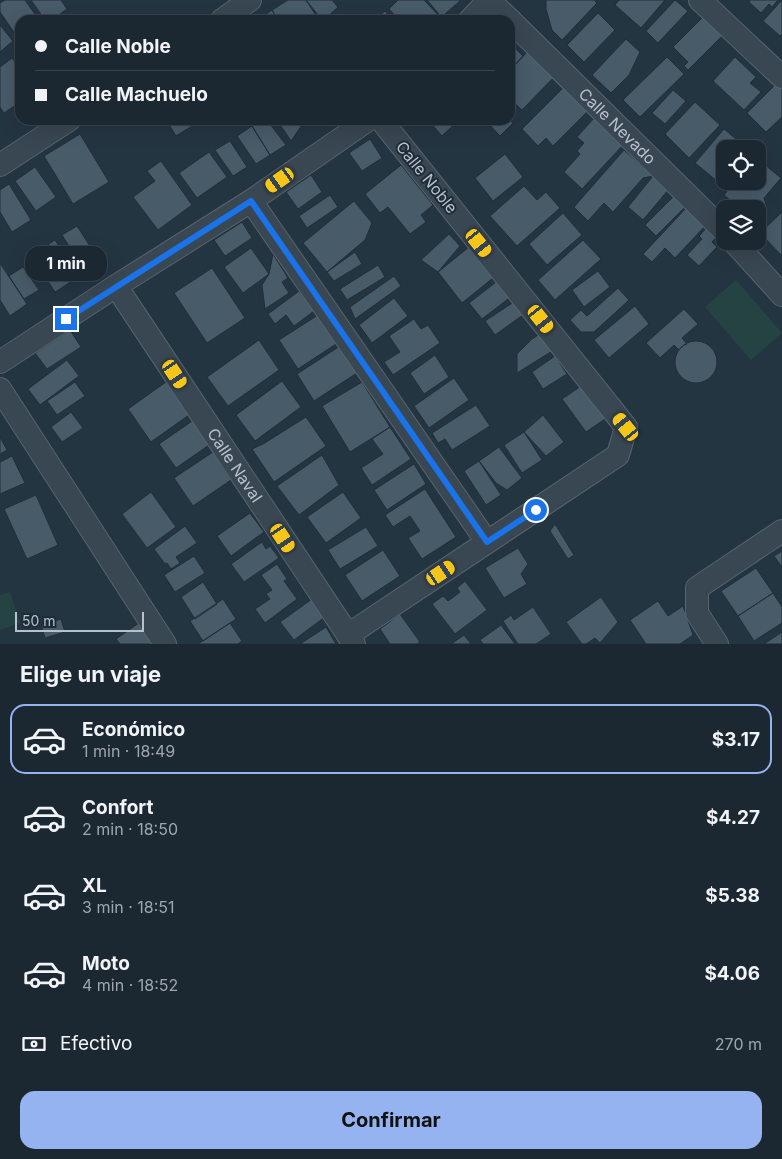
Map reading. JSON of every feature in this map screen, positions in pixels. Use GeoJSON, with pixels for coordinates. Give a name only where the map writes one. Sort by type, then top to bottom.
{"type":"FeatureCollection","features":[{"type":"Feature","properties":{"kind":"street"},"geometry":{"type":"LineString","coordinates":[[229,15],[250,0]]}},
{"type":"Feature","properties":{"kind":"street"},"geometry":{"type":"LineString","coordinates":[[475,15],[489,0]]}},
{"type":"Feature","properties":{"kind":"street","name":"Calle Nevado"},"geometry":{"type":"LineString","coordinates":[[489,0],[505,15]]}},
{"type":"Feature","properties":{"kind":"street"},"geometry":{"type":"LineString","coordinates":[[700,0],[782,77]]}},
{"type":"Feature","properties":{"kind":"street","name":"Calle Nevado"},"geometry":{"type":"LineString","coordinates":[[515,25],[716,223]]}},
{"type":"Feature","properties":{"kind":"street"},"geometry":{"type":"LineString","coordinates":[[0,166],[62,125]]}},
{"type":"Feature","properties":{"kind":"street"},"geometry":{"type":"LineString","coordinates":[[0,362],[251,201],[361,125]]}},
{"type":"Feature","properties":{"kind":"street","name":"Calle Noble"},"geometry":{"type":"LineString","coordinates":[[351,640],[487,542],[618,455],[626,427],[385,125]]}},
{"type":"Feature","properties":{"kind":"street"},"geometry":{"type":"LineString","coordinates":[[251,201],[487,542]]}},
{"type":"Feature","properties":{"kind":"street"},"geometry":{"type":"LineString","coordinates":[[741,250],[782,294]]}},
{"type":"Feature","properties":{"kind":"street","name":"Calle Naval"},"geometry":{"type":"LineString","coordinates":[[116,286],[351,640]]}},
{"type":"Feature","properties":{"kind":"street"},"geometry":{"type":"LineString","coordinates":[[0,389],[165,644]]}},
{"type":"Feature","properties":{"kind":"street"},"geometry":{"type":"LineString","coordinates":[[717,644],[697,613],[697,588],[782,531]]}},
{"type":"Feature","properties":{"kind":"green space"},"geometry":{"type":"Polygon","coordinates":[[[736,280],[782,333],[751,360],[705,307],[736,280]]]}},
{"type":"Feature","properties":{"kind":"green space"},"geometry":{"type":"Polygon","coordinates":[[[10,592],[20,623],[0,630],[0,595],[10,592]]]}},
{"type":"Feature","properties":{"kind":"building"},"geometry":{"type":"Polygon","coordinates":[[[5,0],[25,0],[36,15],[15,15],[15,34],[0,12],[0,3],[5,0]]]}},
{"type":"Feature","properties":{"kind":"building"},"geometry":{"type":"Polygon","coordinates":[[[31,0],[61,0],[67,9],[59,15],[42,15],[31,0]]]}},
{"type":"Feature","properties":{"kind":"building"},"geometry":{"type":"Polygon","coordinates":[[[288,0],[306,0],[316,15],[275,15],[272,10],[288,0]]]}},
{"type":"Feature","properties":{"kind":"building"},"geometry":{"type":"Polygon","coordinates":[[[306,0],[332,0],[338,7],[329,15],[318,15],[306,0]]]}},
{"type":"Feature","properties":{"kind":"building"},"geometry":{"type":"Polygon","coordinates":[[[398,0],[424,0],[438,15],[394,15],[389,9],[398,0]]]}},
{"type":"Feature","properties":{"kind":"building"},"geometry":{"type":"Polygon","coordinates":[[[427,0],[460,1],[445,15],[440,15],[427,0]]]}},
{"type":"Feature","properties":{"kind":"building"},"geometry":{"type":"Polygon","coordinates":[[[546,0],[594,0],[597,3],[562,40],[552,30],[546,9],[546,0]]]}},
{"type":"Feature","properties":{"kind":"building"},"geometry":{"type":"Polygon","coordinates":[[[619,0],[665,0],[641,28],[615,5],[619,0]]]}},
{"type":"Feature","properties":{"kind":"building"},"geometry":{"type":"Polygon","coordinates":[[[675,0],[688,11],[658,43],[646,31],[675,0]]]}},
{"type":"Feature","properties":{"kind":"building"},"geometry":{"type":"Polygon","coordinates":[[[750,0],[778,0],[772,7],[769,4],[761,13],[749,2],[750,0]]]}},
{"type":"Feature","properties":{"kind":"building"},"geometry":{"type":"Polygon","coordinates":[[[782,0],[782,34],[780,36],[763,21],[782,0]]]}},
{"type":"Feature","properties":{"kind":"building"},"geometry":{"type":"Polygon","coordinates":[[[272,10],[275,15],[264,15],[272,10]]]}},
{"type":"Feature","properties":{"kind":"building"},"geometry":{"type":"Polygon","coordinates":[[[385,11],[388,15],[380,15],[385,11]]]}},
{"type":"Feature","properties":{"kind":"building"},"geometry":{"type":"Polygon","coordinates":[[[598,13],[615,30],[584,62],[567,45],[598,13]]]}},
{"type":"Feature","properties":{"kind":"building"},"geometry":{"type":"Polygon","coordinates":[[[704,16],[723,35],[688,70],[684,66],[688,62],[673,47],[704,16]]]}},
{"type":"Feature","properties":{"kind":"building"},"geometry":{"type":"Polygon","coordinates":[[[0,25],[13,41],[0,52],[0,25]]]}},
{"type":"Feature","properties":{"kind":"building"},"geometry":{"type":"Polygon","coordinates":[[[626,39],[640,52],[629,75],[611,93],[592,75],[626,39]]]}},
{"type":"Feature","properties":{"kind":"building"},"geometry":{"type":"Polygon","coordinates":[[[515,48],[523,56],[515,65],[515,48]]]}},
{"type":"Feature","properties":{"kind":"building"},"geometry":{"type":"Polygon","coordinates":[[[530,49],[556,75],[522,110],[515,104],[515,65],[530,49]]]}},
{"type":"Feature","properties":{"kind":"building"},"geometry":{"type":"Polygon","coordinates":[[[667,57],[684,74],[640,117],[623,100],[667,57]]]}},
{"type":"Feature","properties":{"kind":"building"},"geometry":{"type":"Polygon","coordinates":[[[735,57],[756,77],[750,83],[761,92],[744,110],[713,81],[735,57]]]}},
{"type":"Feature","properties":{"kind":"building"},"geometry":{"type":"Polygon","coordinates":[[[12,58],[15,62],[15,105],[4,113],[0,107],[0,67],[12,58]]]}},
{"type":"Feature","properties":{"kind":"building"},"geometry":{"type":"Polygon","coordinates":[[[777,83],[782,88],[782,117],[766,132],[747,113],[777,83]]]}},
{"type":"Feature","properties":{"kind":"building"},"geometry":{"type":"Polygon","coordinates":[[[563,88],[587,112],[553,146],[546,138],[538,146],[522,129],[563,88]]]}},
{"type":"Feature","properties":{"kind":"building"},"geometry":{"type":"Polygon","coordinates":[[[673,90],[686,101],[665,124],[652,113],[673,90]]]}},
{"type":"Feature","properties":{"kind":"building"},"geometry":{"type":"Polygon","coordinates":[[[695,102],[720,125],[689,158],[665,134],[695,102]]]}},
{"type":"Feature","properties":{"kind":"building"},"geometry":{"type":"Polygon","coordinates":[[[595,117],[624,144],[582,189],[564,172],[580,154],[577,151],[584,143],[577,137],[595,117]]]}},
{"type":"Feature","properties":{"kind":"building"},"geometry":{"type":"Polygon","coordinates":[[[169,125],[194,125],[176,136],[169,125]]]}},
{"type":"Feature","properties":{"kind":"building"},"geometry":{"type":"Polygon","coordinates":[[[271,125],[286,145],[270,155],[252,126],[271,125]]]}},
{"type":"Feature","properties":{"kind":"building"},"geometry":{"type":"Polygon","coordinates":[[[280,125],[302,125],[291,141],[280,125]]]}},
{"type":"Feature","properties":{"kind":"building"},"geometry":{"type":"Polygon","coordinates":[[[432,125],[454,125],[442,136],[432,125]]]}},
{"type":"Feature","properties":{"kind":"building"},"geometry":{"type":"Polygon","coordinates":[[[490,125],[511,125],[500,136],[490,125]]]}},
{"type":"Feature","properties":{"kind":"building"},"geometry":{"type":"Polygon","coordinates":[[[252,126],[270,155],[256,164],[237,136],[252,126]]]}},
{"type":"Feature","properties":{"kind":"building"},"geometry":{"type":"Polygon","coordinates":[[[724,129],[737,140],[716,140],[716,180],[695,163],[724,129]]]}},
{"type":"Feature","properties":{"kind":"building"},"geometry":{"type":"Polygon","coordinates":[[[80,134],[109,182],[73,204],[44,156],[80,134]]]}},
{"type":"Feature","properties":{"kind":"building"},"geometry":{"type":"Polygon","coordinates":[[[370,139],[382,158],[362,171],[349,153],[370,139]]]}},
{"type":"Feature","properties":{"kind":"building"},"geometry":{"type":"Polygon","coordinates":[[[230,141],[247,167],[233,176],[215,150],[230,141]]]}},
{"type":"Feature","properties":{"kind":"building"},"geometry":{"type":"Polygon","coordinates":[[[624,150],[653,176],[643,178],[613,212],[604,203],[588,221],[574,207],[624,150]]]}},
{"type":"Feature","properties":{"kind":"building"},"geometry":{"type":"Polygon","coordinates":[[[209,152],[227,177],[197,198],[179,173],[209,152]]]}},
{"type":"Feature","properties":{"kind":"building"},"geometry":{"type":"Polygon","coordinates":[[[505,154],[523,177],[493,201],[475,178],[505,154]]]}},
{"type":"Feature","properties":{"kind":"building"},"geometry":{"type":"Polygon","coordinates":[[[161,161],[192,205],[158,230],[133,197],[155,181],[147,171],[161,161]]]}},
{"type":"Feature","properties":{"kind":"building"},"geometry":{"type":"Polygon","coordinates":[[[401,165],[433,205],[421,215],[426,222],[410,234],[388,207],[380,213],[365,194],[401,165]]]}},
{"type":"Feature","properties":{"kind":"building"},"geometry":{"type":"Polygon","coordinates":[[[766,166],[781,178],[764,198],[765,200],[730,200],[724,195],[728,190],[766,190],[766,166]]]}},
{"type":"Feature","properties":{"kind":"building"},"geometry":{"type":"Polygon","coordinates":[[[35,167],[56,197],[36,211],[15,181],[35,167]]]}},
{"type":"Feature","properties":{"kind":"building"},"geometry":{"type":"Polygon","coordinates":[[[311,175],[322,192],[298,209],[286,192],[311,175]]]}},
{"type":"Feature","properties":{"kind":"building"},"geometry":{"type":"Polygon","coordinates":[[[653,176],[669,189],[643,220],[628,207],[653,176]]]}},
{"type":"Feature","properties":{"kind":"building"},"geometry":{"type":"Polygon","coordinates":[[[9,184],[31,220],[12,232],[0,212],[0,190],[9,184]]]}},
{"type":"Feature","properties":{"kind":"building"},"geometry":{"type":"Polygon","coordinates":[[[524,186],[537,200],[546,192],[560,208],[517,246],[490,216],[524,186]]]}},
{"type":"Feature","properties":{"kind":"building"},"geometry":{"type":"Polygon","coordinates":[[[330,195],[338,207],[307,228],[299,216],[330,195]]]}},
{"type":"Feature","properties":{"kind":"building"},"geometry":{"type":"Polygon","coordinates":[[[674,196],[685,207],[656,236],[645,225],[674,196]]]}},
{"type":"Feature","properties":{"kind":"building"},"geometry":{"type":"Polygon","coordinates":[[[354,201],[372,223],[365,240],[327,272],[303,243],[354,201]]]}},
{"type":"Feature","properties":{"kind":"building"},"geometry":{"type":"Polygon","coordinates":[[[689,205],[708,223],[675,258],[665,248],[652,262],[643,254],[689,205]]]}},
{"type":"Feature","properties":{"kind":"building"},"geometry":{"type":"Polygon","coordinates":[[[782,212],[782,255],[766,239],[766,227],[782,212]]]}},
{"type":"Feature","properties":{"kind":"building"},"geometry":{"type":"Polygon","coordinates":[[[563,213],[582,235],[547,265],[529,244],[563,213]]]}},
{"type":"Feature","properties":{"kind":"building"},"geometry":{"type":"Polygon","coordinates":[[[242,222],[252,238],[225,256],[214,240],[242,222]]]}},
{"type":"Feature","properties":{"kind":"building"},"geometry":{"type":"Polygon","coordinates":[[[709,225],[716,231],[716,237],[712,242],[716,248],[699,266],[687,255],[702,239],[699,236],[709,225]]]}},
{"type":"Feature","properties":{"kind":"building"},"geometry":{"type":"Polygon","coordinates":[[[77,226],[97,257],[82,267],[62,235],[77,226]]]}},
{"type":"Feature","properties":{"kind":"building"},"geometry":{"type":"Polygon","coordinates":[[[449,234],[460,246],[438,272],[421,260],[449,234]]]}},
{"type":"Feature","properties":{"kind":"building"},"geometry":{"type":"Polygon","coordinates":[[[55,240],[80,276],[55,292],[31,256],[55,240]]]}},
{"type":"Feature","properties":{"kind":"building"},"geometry":{"type":"Polygon","coordinates":[[[583,240],[601,259],[555,300],[538,280],[583,240]]]}},
{"type":"Feature","properties":{"kind":"building"},"geometry":{"type":"Polygon","coordinates":[[[469,247],[493,278],[462,303],[438,272],[469,247]]]}},
{"type":"Feature","properties":{"kind":"building"},"geometry":{"type":"Polygon","coordinates":[[[251,248],[269,274],[243,293],[224,267],[251,248]]]}},
{"type":"Feature","properties":{"kind":"building"},"geometry":{"type":"Polygon","coordinates":[[[355,252],[362,264],[334,281],[327,272],[355,252]]]}},
{"type":"Feature","properties":{"kind":"building"},"geometry":{"type":"Polygon","coordinates":[[[273,254],[288,278],[282,282],[289,293],[265,309],[262,285],[269,274],[273,254]]]}},
{"type":"Feature","properties":{"kind":"building"},"geometry":{"type":"Polygon","coordinates":[[[0,263],[27,304],[10,316],[0,300],[0,263]]]}},
{"type":"Feature","properties":{"kind":"building"},"geometry":{"type":"Polygon","coordinates":[[[378,265],[385,277],[347,300],[340,289],[378,265]]]}},
{"type":"Feature","properties":{"kind":"building"},"geometry":{"type":"Polygon","coordinates":[[[23,267],[39,290],[24,299],[9,276],[23,267]]]}},
{"type":"Feature","properties":{"kind":"building"},"geometry":{"type":"Polygon","coordinates":[[[212,268],[245,318],[207,343],[174,293],[212,268]]]}},
{"type":"Feature","properties":{"kind":"building"},"geometry":{"type":"Polygon","coordinates":[[[598,271],[610,287],[584,307],[572,290],[598,271]]]}},
{"type":"Feature","properties":{"kind":"building"},"geometry":{"type":"Polygon","coordinates":[[[394,276],[401,286],[355,319],[350,307],[394,276]]]}},
{"type":"Feature","properties":{"kind":"building"},"geometry":{"type":"Polygon","coordinates":[[[496,282],[512,296],[482,319],[469,303],[496,282]]]}},
{"type":"Feature","properties":{"kind":"building"},"geometry":{"type":"Polygon","coordinates":[[[618,288],[629,300],[594,332],[581,332],[570,320],[581,310],[587,316],[618,288]]]}},
{"type":"Feature","properties":{"kind":"building"},"geometry":{"type":"Polygon","coordinates":[[[299,291],[314,311],[294,326],[286,315],[275,324],[268,314],[299,291]]]}},
{"type":"Feature","properties":{"kind":"building"},"geometry":{"type":"Polygon","coordinates":[[[394,298],[408,316],[372,343],[359,325],[394,298]]]}},
{"type":"Feature","properties":{"kind":"building"},"geometry":{"type":"Polygon","coordinates":[[[514,302],[523,315],[495,335],[485,321],[514,302]]]}},
{"type":"Feature","properties":{"kind":"building"},"geometry":{"type":"Polygon","coordinates":[[[635,306],[649,324],[609,358],[594,340],[635,306]]]}},
{"type":"Feature","properties":{"kind":"building"},"geometry":{"type":"Polygon","coordinates":[[[684,309],[698,324],[682,338],[687,344],[679,350],[674,345],[660,358],[646,343],[684,309]]]}},
{"type":"Feature","properties":{"kind":"building"},"geometry":{"type":"Polygon","coordinates":[[[318,315],[336,344],[298,369],[279,340],[318,315]]]}},
{"type":"Feature","properties":{"kind":"building"},"geometry":{"type":"Polygon","coordinates":[[[414,319],[421,329],[428,325],[440,343],[393,375],[384,362],[400,352],[389,336],[414,319]]]}},
{"type":"Feature","properties":{"kind":"building"},"geometry":{"type":"Polygon","coordinates":[[[70,330],[81,347],[47,369],[35,353],[70,330]]]}},
{"type":"Feature","properties":{"kind":"building"},"geometry":{"type":"Polygon","coordinates":[[[543,332],[554,350],[517,373],[517,354],[532,339],[543,332]]]}},
{"type":"Feature","properties":{"kind":"building"},"geometry":{"type":"Polygon","coordinates":[[[259,340],[279,370],[228,406],[207,377],[259,340]]]}},
{"type":"Feature","properties":{"kind":"building"},"geometry":{"type":"Polygon","coordinates":[[[696,341],[711,347],[717,362],[711,377],[696,383],[681,377],[675,362],[681,347],[696,341]]]}},
{"type":"Feature","properties":{"kind":"building"},"geometry":{"type":"Polygon","coordinates":[[[340,346],[357,373],[314,401],[297,374],[340,346]]]}},
{"type":"Feature","properties":{"kind":"building"},"geometry":{"type":"Polygon","coordinates":[[[435,355],[449,377],[424,394],[410,373],[435,355]]]}},
{"type":"Feature","properties":{"kind":"building"},"geometry":{"type":"Polygon","coordinates":[[[555,356],[567,374],[543,389],[532,372],[555,356]]]}},
{"type":"Feature","properties":{"kind":"building"},"geometry":{"type":"Polygon","coordinates":[[[67,360],[79,376],[40,405],[28,389],[67,360]]]}},
{"type":"Feature","properties":{"kind":"building"},"geometry":{"type":"Polygon","coordinates":[[[454,378],[469,400],[429,428],[414,406],[454,378]]]}},
{"type":"Feature","properties":{"kind":"building"},"geometry":{"type":"Polygon","coordinates":[[[282,381],[301,407],[255,441],[236,415],[282,381]]]}},
{"type":"Feature","properties":{"kind":"building"},"geometry":{"type":"Polygon","coordinates":[[[75,382],[85,396],[57,415],[47,401],[75,382]]]}},
{"type":"Feature","properties":{"kind":"building"},"geometry":{"type":"Polygon","coordinates":[[[166,382],[189,415],[151,442],[128,409],[166,382]]]}},
{"type":"Feature","properties":{"kind":"building"},"geometry":{"type":"Polygon","coordinates":[[[362,382],[390,427],[350,452],[322,406],[362,382]]]}},
{"type":"Feature","properties":{"kind":"building"},"geometry":{"type":"Polygon","coordinates":[[[581,386],[605,419],[586,432],[562,399],[581,386]]]}},
{"type":"Feature","properties":{"kind":"building"},"geometry":{"type":"Polygon","coordinates":[[[476,405],[490,426],[452,450],[445,439],[438,443],[432,433],[476,405]]]}},
{"type":"Feature","properties":{"kind":"building"},"geometry":{"type":"Polygon","coordinates":[[[71,412],[83,428],[62,442],[51,427],[71,412]]]}},
{"type":"Feature","properties":{"kind":"building"},"geometry":{"type":"Polygon","coordinates":[[[543,415],[564,442],[546,456],[524,432],[543,415]]]}},
{"type":"Feature","properties":{"kind":"building"},"geometry":{"type":"Polygon","coordinates":[[[306,417],[326,446],[274,482],[252,449],[306,417]]]}},
{"type":"Feature","properties":{"kind":"building"},"geometry":{"type":"Polygon","coordinates":[[[195,419],[212,443],[176,468],[159,444],[195,419]]]}},
{"type":"Feature","properties":{"kind":"building"},"geometry":{"type":"Polygon","coordinates":[[[390,427],[411,459],[372,485],[361,468],[383,454],[372,439],[390,427]]]}},
{"type":"Feature","properties":{"kind":"building"},"geometry":{"type":"Polygon","coordinates":[[[524,432],[542,460],[522,473],[504,445],[524,432]]]}},
{"type":"Feature","properties":{"kind":"building"},"geometry":{"type":"Polygon","coordinates":[[[0,437],[7,450],[0,454],[0,437]]]}},
{"type":"Feature","properties":{"kind":"building"},"geometry":{"type":"Polygon","coordinates":[[[499,447],[522,478],[507,490],[496,483],[479,461],[499,447]]]}},
{"type":"Feature","properties":{"kind":"building"},"geometry":{"type":"Polygon","coordinates":[[[213,452],[231,480],[193,506],[174,478],[213,452]]]}},
{"type":"Feature","properties":{"kind":"building"},"geometry":{"type":"Polygon","coordinates":[[[322,455],[339,485],[299,515],[277,486],[322,455]]]}},
{"type":"Feature","properties":{"kind":"building"},"geometry":{"type":"Polygon","coordinates":[[[12,456],[25,483],[0,494],[0,462],[12,456]]]}},
{"type":"Feature","properties":{"kind":"building"},"geometry":{"type":"Polygon","coordinates":[[[479,461],[501,495],[486,505],[464,471],[479,461]]]}},
{"type":"Feature","properties":{"kind":"building"},"geometry":{"type":"Polygon","coordinates":[[[414,464],[426,484],[387,510],[374,490],[414,464]]]}},
{"type":"Feature","properties":{"kind":"building"},"geometry":{"type":"Polygon","coordinates":[[[425,489],[456,537],[422,559],[408,538],[420,531],[410,516],[393,527],[385,515],[425,489]]]}},
{"type":"Feature","properties":{"kind":"building"},"geometry":{"type":"Polygon","coordinates":[[[151,492],[176,527],[147,548],[122,514],[151,492]]]}},
{"type":"Feature","properties":{"kind":"building"},"geometry":{"type":"Polygon","coordinates":[[[343,492],[361,518],[326,543],[307,517],[343,492]]]}},
{"type":"Feature","properties":{"kind":"building"},"geometry":{"type":"Polygon","coordinates":[[[36,495],[58,545],[27,559],[4,509],[36,495]]]}},
{"type":"Feature","properties":{"kind":"building"},"geometry":{"type":"Polygon","coordinates":[[[250,513],[264,532],[231,556],[217,536],[250,513]]]}},
{"type":"Feature","properties":{"kind":"building"},"geometry":{"type":"Polygon","coordinates":[[[555,524],[574,555],[568,559],[550,531],[555,524]]]}},
{"type":"Feature","properties":{"kind":"building"},"geometry":{"type":"Polygon","coordinates":[[[185,526],[197,543],[176,557],[180,563],[171,569],[154,549],[185,526]]]}},
{"type":"Feature","properties":{"kind":"building"},"geometry":{"type":"Polygon","coordinates":[[[366,527],[378,546],[340,569],[328,550],[366,527]]]}},
{"type":"Feature","properties":{"kind":"building"},"geometry":{"type":"Polygon","coordinates":[[[262,542],[266,549],[270,546],[279,558],[244,582],[231,564],[262,542]]]}},
{"type":"Feature","properties":{"kind":"building"},"geometry":{"type":"Polygon","coordinates":[[[518,548],[528,564],[521,574],[527,584],[504,598],[485,568],[518,548]]]}},
{"type":"Feature","properties":{"kind":"building"},"geometry":{"type":"Polygon","coordinates":[[[383,550],[400,576],[362,601],[345,575],[383,550]]]}},
{"type":"Feature","properties":{"kind":"building"},"geometry":{"type":"Polygon","coordinates":[[[782,551],[782,567],[774,556],[782,551]]]}},
{"type":"Feature","properties":{"kind":"building"},"geometry":{"type":"Polygon","coordinates":[[[194,556],[205,573],[175,592],[164,575],[194,556]]]}},
{"type":"Feature","properties":{"kind":"building"},"geometry":{"type":"Polygon","coordinates":[[[277,564],[287,579],[284,581],[297,599],[265,623],[255,609],[270,599],[266,594],[272,590],[261,575],[277,564]]]}},
{"type":"Feature","properties":{"kind":"building"},"geometry":{"type":"Polygon","coordinates":[[[756,568],[773,593],[738,616],[721,591],[756,568]]]}},
{"type":"Feature","properties":{"kind":"building"},"geometry":{"type":"Polygon","coordinates":[[[465,581],[487,610],[455,634],[432,604],[443,596],[448,601],[460,592],[457,588],[465,581]]]}},
{"type":"Feature","properties":{"kind":"building"},"geometry":{"type":"Polygon","coordinates":[[[203,582],[217,604],[195,619],[181,597],[203,582]]]}},
{"type":"Feature","properties":{"kind":"building"},"geometry":{"type":"Polygon","coordinates":[[[773,593],[782,607],[782,623],[754,641],[738,616],[773,593]]]}},
{"type":"Feature","properties":{"kind":"building"},"geometry":{"type":"Polygon","coordinates":[[[601,597],[618,622],[600,643],[595,638],[586,644],[582,644],[566,622],[601,597]]]}},
{"type":"Feature","properties":{"kind":"building"},"geometry":{"type":"Polygon","coordinates":[[[223,599],[236,619],[203,641],[190,621],[223,599]]]}},
{"type":"Feature","properties":{"kind":"building"},"geometry":{"type":"Polygon","coordinates":[[[312,599],[325,617],[294,640],[280,622],[312,599]]]}},
{"type":"Feature","properties":{"kind":"building"},"geometry":{"type":"Polygon","coordinates":[[[658,601],[668,616],[683,606],[693,635],[680,644],[646,644],[630,620],[658,601]]]}},
{"type":"Feature","properties":{"kind":"building"},"geometry":{"type":"Polygon","coordinates":[[[533,607],[551,634],[536,644],[518,644],[503,621],[511,615],[514,620],[533,607]]]}},
{"type":"Feature","properties":{"kind":"building"},"geometry":{"type":"Polygon","coordinates":[[[400,614],[420,642],[417,644],[390,644],[380,629],[400,614]]]}},
{"type":"Feature","properties":{"kind":"building"},"geometry":{"type":"Polygon","coordinates":[[[61,619],[65,632],[45,638],[41,625],[61,619]]]}},
{"type":"Feature","properties":{"kind":"building"},"geometry":{"type":"Polygon","coordinates":[[[139,623],[153,644],[120,644],[116,639],[139,623]]]}},
{"type":"Feature","properties":{"kind":"building"},"geometry":{"type":"Polygon","coordinates":[[[230,623],[242,641],[238,644],[198,644],[230,623]]]}},
{"type":"Feature","properties":{"kind":"building"},"geometry":{"type":"Polygon","coordinates":[[[501,625],[515,644],[483,644],[480,640],[501,625]]]}},
{"type":"Feature","properties":{"kind":"building"},"geometry":{"type":"Polygon","coordinates":[[[326,627],[336,644],[300,644],[326,627]]]}},
{"type":"Feature","properties":{"kind":"building"},"geometry":{"type":"Polygon","coordinates":[[[782,632],[782,644],[764,644],[782,632]]]}},
{"type":"Feature","properties":{"kind":"building"},"geometry":{"type":"Polygon","coordinates":[[[464,635],[471,644],[451,644],[464,635]]]}},
{"type":"Feature","properties":{"kind":"route"},"geometry":{"type":"LineString","coordinates":[[66,319],[251,201],[487,542],[536,510]]}}]}
